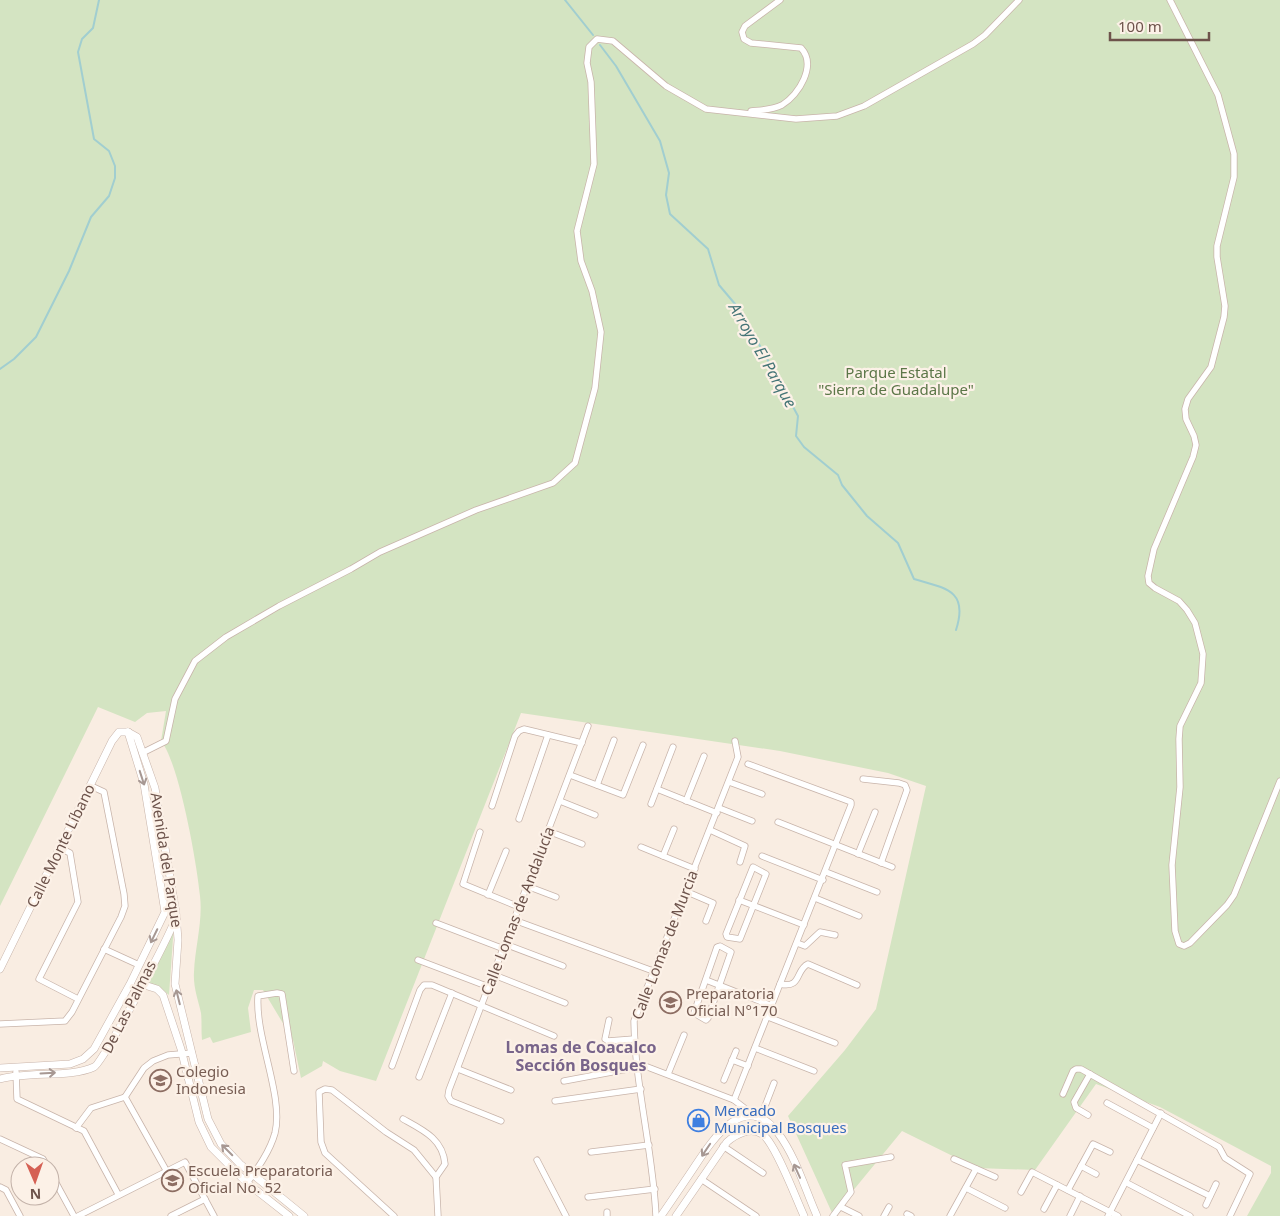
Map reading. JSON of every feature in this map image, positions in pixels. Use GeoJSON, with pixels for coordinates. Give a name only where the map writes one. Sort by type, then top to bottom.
{"type":"FeatureCollection","features":[{"type":"Feature","properties":{"kind":"street"},"geometry":{"type":"LineString","coordinates":[[744,112],[771,110],[784,104],[794,95],[805,79],[808,62],[806,52],[801,48],[751,43],[744,39],[742,32],[745,26],[780,0]]}},
{"type":"Feature","properties":{"kind":"street"},"geometry":{"type":"LineString","coordinates":[[142,753],[166,741],[175,699],[196,661],[226,637],[279,606],[380,552],[476,510],[553,483],[575,463],[596,388],[601,332],[592,291],[581,261],[577,231],[594,164],[591,82],[587,64],[589,47],[597,39],[613,41],[666,86],[706,109],[796,119],[822,118],[850,112],[973,44],[985,36],[1019,0]]}},
{"type":"Feature","properties":{"kind":"street"},"geometry":{"type":"LineString","coordinates":[[1170,0],[1223,108],[1235,165],[1217,257],[1225,306],[1220,338],[1211,367],[1188,399],[1185,409],[1186,420],[1196,445],[1193,457],[1154,549],[1148,576],[1149,583],[1154,588],[1179,601],[1188,610],[1195,623],[1203,654],[1201,683],[1180,726],[1180,787],[1172,865],[1175,931],[1179,944],[1184,946],[1190,943],[1227,905],[1234,894],[1280,780]]}},
{"type":"Feature","properties":{"kind":"street","name":"Calle Lomas de Andalucía"},"geometry":{"type":"LineString","coordinates":[[501,1121],[452,1101],[448,1096],[588,726]]}},
{"type":"Feature","properties":{"kind":"street"},"geometry":{"type":"LineString","coordinates":[[492,806],[519,731],[524,730],[582,743]]}},
{"type":"Feature","properties":{"kind":"street","name":"Calle Monte Líbano"},"geometry":{"type":"LineString","coordinates":[[0,969],[115,736],[119,732],[128,732]]}},
{"type":"Feature","properties":{"kind":"street","name":"Avenida del Parque"},"geometry":{"type":"LineString","coordinates":[[128,732],[137,737],[155,788],[176,913],[178,940],[175,984],[208,1119],[219,1142],[253,1174],[304,1216]]}},
{"type":"Feature","properties":{"kind":"street","name":"Avenida del Parque"},"geometry":{"type":"LineString","coordinates":[[128,732],[144,784],[166,912],[130,984]]}},
{"type":"Feature","properties":{"kind":"street"},"geometry":{"type":"LineString","coordinates":[[519,818],[548,735]]}},
{"type":"Feature","properties":{"kind":"street"},"geometry":{"type":"LineString","coordinates":[[597,785],[614,740]]}},
{"type":"Feature","properties":{"kind":"street","name":"Calle Lomas de Murcia"},"geometry":{"type":"LineString","coordinates":[[656,1216],[655,1189],[634,1039],[634,1021],[729,782],[738,757],[735,741]]}},
{"type":"Feature","properties":{"kind":"street"},"geometry":{"type":"LineString","coordinates":[[570,775],[622,795],[625,794],[643,745]]}},
{"type":"Feature","properties":{"kind":"street"},"geometry":{"type":"LineString","coordinates":[[651,804],[673,747]]}},
{"type":"Feature","properties":{"kind":"street"},"geometry":{"type":"LineString","coordinates":[[686,801],[704,756]]}},
{"type":"Feature","properties":{"kind":"street"},"geometry":{"type":"LineString","coordinates":[[734,1100],[852,804],[748,764]]}},
{"type":"Feature","properties":{"kind":"street"},"geometry":{"type":"LineString","coordinates":[[863,779],[899,783],[905,785],[907,790],[881,863]]}},
{"type":"Feature","properties":{"kind":"street"},"geometry":{"type":"LineString","coordinates":[[729,782],[762,794]]}},
{"type":"Feature","properties":{"kind":"street"},"geometry":{"type":"LineString","coordinates":[[0,1024],[65,1021],[126,906],[104,792],[90,786]]}},
{"type":"Feature","properties":{"kind":"street"},"geometry":{"type":"LineString","coordinates":[[657,789],[686,801],[752,821]]}},
{"type":"Feature","properties":{"kind":"street"},"geometry":{"type":"LineString","coordinates":[[560,801],[595,815]]}},
{"type":"Feature","properties":{"kind":"street"},"geometry":{"type":"LineString","coordinates":[[858,854],[875,812]]}},
{"type":"Feature","properties":{"kind":"street"},"geometry":{"type":"LineString","coordinates":[[778,822],[892,867]]}},
{"type":"Feature","properties":{"kind":"street"},"geometry":{"type":"LineString","coordinates":[[663,856],[674,829]]}},
{"type":"Feature","properties":{"kind":"street"},"geometry":{"type":"LineString","coordinates":[[710,830],[745,846],[740,862]]}},
{"type":"Feature","properties":{"kind":"street"},"geometry":{"type":"LineString","coordinates":[[548,831],[582,844]]}},
{"type":"Feature","properties":{"kind":"street"},"geometry":{"type":"LineString","coordinates":[[480,832],[462,881],[466,887],[520,907]]}},
{"type":"Feature","properties":{"kind":"street"},"geometry":{"type":"LineString","coordinates":[[641,847],[695,869]]}},
{"type":"Feature","properties":{"kind":"street"},"geometry":{"type":"LineString","coordinates":[[60,848],[70,853],[78,902],[39,979],[78,999]]}},
{"type":"Feature","properties":{"kind":"street"},"geometry":{"type":"LineString","coordinates":[[488,895],[506,852]]}},
{"type":"Feature","properties":{"kind":"street"},"geometry":{"type":"LineString","coordinates":[[762,856],[823,880]]}},
{"type":"Feature","properties":{"kind":"street"},"geometry":{"type":"LineString","coordinates":[[753,867],[764,871],[766,874],[753,905],[740,939],[727,936],[726,934],[753,867]]}},
{"type":"Feature","properties":{"kind":"street"},"geometry":{"type":"LineString","coordinates":[[826,872],[877,892]]}},
{"type":"Feature","properties":{"kind":"street"},"geometry":{"type":"LineString","coordinates":[[161,879],[170,877]]}},
{"type":"Feature","properties":{"kind":"street"},"geometry":{"type":"LineString","coordinates":[[527,886],[556,897]]}},
{"type":"Feature","properties":{"kind":"street"},"geometry":{"type":"LineString","coordinates":[[685,892],[713,903],[706,921]]}},
{"type":"Feature","properties":{"kind":"street"},"geometry":{"type":"LineString","coordinates":[[815,898],[859,916]]}},
{"type":"Feature","properties":{"kind":"street"},"geometry":{"type":"LineString","coordinates":[[739,900],[804,925]]}},
{"type":"Feature","properties":{"kind":"street","name":"De Las Palmas"},"geometry":{"type":"LineString","coordinates":[[0,1079],[16,1074],[84,1071],[97,1066],[125,1019],[175,920],[176,913]]}},
{"type":"Feature","properties":{"kind":"street"},"geometry":{"type":"LineString","coordinates":[[514,920],[653,971]]}},
{"type":"Feature","properties":{"kind":"street"},"geometry":{"type":"LineString","coordinates":[[436,923],[563,966]]}},
{"type":"Feature","properties":{"kind":"street"},"geometry":{"type":"LineString","coordinates":[[797,943],[805,946],[820,932],[835,934]]}},
{"type":"Feature","properties":{"kind":"street"},"geometry":{"type":"LineString","coordinates":[[717,947],[730,950],[731,952],[720,986],[708,1018],[695,1016],[694,1013],[717,947]]}},
{"type":"Feature","properties":{"kind":"street"},"geometry":{"type":"LineString","coordinates":[[104,949],[139,965]]}},
{"type":"Feature","properties":{"kind":"street"},"geometry":{"type":"LineString","coordinates":[[418,960],[489,987]]}},
{"type":"Feature","properties":{"kind":"street"},"geometry":{"type":"LineString","coordinates":[[780,984],[787,986],[796,981],[803,967],[808,964],[857,985]]}},
{"type":"Feature","properties":{"kind":"street"},"geometry":{"type":"LineString","coordinates":[[494,975],[565,1003]]}},
{"type":"Feature","properties":{"kind":"street"},"geometry":{"type":"LineString","coordinates":[[706,980],[772,1006]]}},
{"type":"Feature","properties":{"kind":"street","name":"De Las Palmas"},"geometry":{"type":"LineString","coordinates":[[0,1068],[70,1064],[83,1058],[94,1049],[130,984]]}},
{"type":"Feature","properties":{"kind":"street"},"geometry":{"type":"LineString","coordinates":[[141,984],[156,989],[163,995],[182,1054],[199,1122],[211,1147],[247,1183],[288,1216]]}},
{"type":"Feature","properties":{"kind":"street"},"geometry":{"type":"LineString","coordinates":[[392,1066],[420,990],[424,985],[432,985],[554,1036]]}},
{"type":"Feature","properties":{"kind":"street"},"geometry":{"type":"LineString","coordinates":[[419,1077],[452,993]]}},
{"type":"Feature","properties":{"kind":"street"},"geometry":{"type":"LineString","coordinates":[[247,1183],[266,1153],[275,1132],[275,1102],[259,1023],[258,996],[282,994],[294,1071]]}},
{"type":"Feature","properties":{"kind":"street"},"geometry":{"type":"LineString","coordinates":[[114,1014],[125,1019]]}},
{"type":"Feature","properties":{"kind":"street"},"geometry":{"type":"LineString","coordinates":[[768,1017],[835,1043]]}},
{"type":"Feature","properties":{"kind":"street"},"geometry":{"type":"LineString","coordinates":[[609,1020],[605,1039],[608,1041],[634,1039]]}},
{"type":"Feature","properties":{"kind":"street"},"geometry":{"type":"LineString","coordinates":[[668,1074],[684,1035]]}},
{"type":"Feature","properties":{"kind":"street"},"geometry":{"type":"LineString","coordinates":[[755,1048],[814,1071]]}},
{"type":"Feature","properties":{"kind":"street"},"geometry":{"type":"LineString","coordinates":[[724,1080],[736,1051]]}},
{"type":"Feature","properties":{"kind":"street"},"geometry":{"type":"LineString","coordinates":[[76,1128],[91,1108],[125,1097],[144,1068],[168,1055],[192,1053]]}},
{"type":"Feature","properties":{"kind":"street"},"geometry":{"type":"LineString","coordinates":[[732,1060],[748,1066]]}},
{"type":"Feature","properties":{"kind":"street"},"geometry":{"type":"LineString","coordinates":[[564,1081],[628,1069],[637,1063],[734,1100],[768,1123],[783,1141],[817,1216]]}},
{"type":"Feature","properties":{"kind":"street"},"geometry":{"type":"LineString","coordinates":[[16,1066],[17,1099],[84,1131],[118,1194]]}},
{"type":"Feature","properties":{"kind":"street"},"geometry":{"type":"LineString","coordinates":[[458,1069],[511,1090]]}},
{"type":"Feature","properties":{"kind":"street"},"geometry":{"type":"LineString","coordinates":[[1063,1094],[1076,1069],[1090,1074],[1219,1147],[1225,1158],[1250,1174],[1230,1216]]}},
{"type":"Feature","properties":{"kind":"street"},"geometry":{"type":"LineString","coordinates":[[1088,1115],[1076,1108],[1074,1102],[1090,1074]]}},
{"type":"Feature","properties":{"kind":"street"},"geometry":{"type":"LineString","coordinates":[[759,1118],[774,1083]]}},
{"type":"Feature","properties":{"kind":"street"},"geometry":{"type":"LineString","coordinates":[[394,1216],[325,1153],[321,1142],[319,1092],[325,1089],[332,1090],[386,1132],[414,1150],[436,1177],[438,1216]]}},
{"type":"Feature","properties":{"kind":"street"},"geometry":{"type":"LineString","coordinates":[[555,1101],[641,1089]]}},
{"type":"Feature","properties":{"kind":"street"},"geometry":{"type":"LineString","coordinates":[[125,1097],[166,1170]]}},
{"type":"Feature","properties":{"kind":"street"},"geometry":{"type":"LineString","coordinates":[[1108,1104],[1153,1128]]}},
{"type":"Feature","properties":{"kind":"street"},"geometry":{"type":"LineString","coordinates":[[1109,1214],[1127,1183],[1161,1113]]}},
{"type":"Feature","properties":{"kind":"street"},"geometry":{"type":"LineString","coordinates":[[661,1216],[716,1134],[736,1119],[747,1117],[759,1118]]}},
{"type":"Feature","properties":{"kind":"street"},"geometry":{"type":"LineString","coordinates":[[403,1119],[428,1133],[442,1149],[445,1164],[442,1172],[436,1177]]}},
{"type":"Feature","properties":{"kind":"street"},"geometry":{"type":"LineString","coordinates":[[678,1215],[724,1146],[734,1135],[755,1131],[763,1134],[774,1151],[804,1216]]}},
{"type":"Feature","properties":{"kind":"street"},"geometry":{"type":"LineString","coordinates":[[0,1139],[37,1156]]}},
{"type":"Feature","properties":{"kind":"street"},"geometry":{"type":"LineString","coordinates":[[1068,1190],[1093,1144],[1110,1152]]}},
{"type":"Feature","properties":{"kind":"street"},"geometry":{"type":"LineString","coordinates":[[591,1152],[649,1145]]}},
{"type":"Feature","properties":{"kind":"street"},"geometry":{"type":"LineString","coordinates":[[724,1146],[763,1173]]}},
{"type":"Feature","properties":{"kind":"street"},"geometry":{"type":"LineString","coordinates":[[833,1216],[851,1192],[846,1165],[891,1157]]}},
{"type":"Feature","properties":{"kind":"street"},"geometry":{"type":"LineString","coordinates":[[954,1159],[995,1177]]}},
{"type":"Feature","properties":{"kind":"street"},"geometry":{"type":"LineString","coordinates":[[537,1160],[566,1216]]}},
{"type":"Feature","properties":{"kind":"street"},"geometry":{"type":"LineString","coordinates":[[1137,1160],[1210,1196]]}},
{"type":"Feature","properties":{"kind":"street"},"geometry":{"type":"LineString","coordinates":[[78,1216],[118,1194],[185,1162],[214,1216]]}},
{"type":"Feature","properties":{"kind":"street"},"geometry":{"type":"LineString","coordinates":[[1081,1166],[1096,1174]]}},
{"type":"Feature","properties":{"kind":"street"},"geometry":{"type":"LineString","coordinates":[[950,1216],[976,1169]]}},
{"type":"Feature","properties":{"kind":"street"},"geometry":{"type":"LineString","coordinates":[[1021,1192],[1032,1172],[1080,1196],[1109,1214],[1118,1216]]}},
{"type":"Feature","properties":{"kind":"street"},"geometry":{"type":"LineString","coordinates":[[701,1179],[756,1216]]}},
{"type":"Feature","properties":{"kind":"street"},"geometry":{"type":"LineString","coordinates":[[1127,1183],[1190,1216]]}},
{"type":"Feature","properties":{"kind":"street"},"geometry":{"type":"LineString","coordinates":[[1206,1205],[1216,1184]]}},
{"type":"Feature","properties":{"kind":"street"},"geometry":{"type":"LineString","coordinates":[[1044,1209],[1057,1185]]}},
{"type":"Feature","properties":{"kind":"street"},"geometry":{"type":"LineString","coordinates":[[0,1187],[6,1190],[20,1216]]}},
{"type":"Feature","properties":{"kind":"street"},"geometry":{"type":"LineString","coordinates":[[966,1188],[1005,1208]]}},
{"type":"Feature","properties":{"kind":"street"},"geometry":{"type":"LineString","coordinates":[[588,1196],[655,1189]]}},
{"type":"Feature","properties":{"kind":"street"},"geometry":{"type":"LineString","coordinates":[[60,1190],[74,1216]]}},
{"type":"Feature","properties":{"kind":"street"},"geometry":{"type":"LineString","coordinates":[[1070,1216],[1080,1196]]}},
{"type":"Feature","properties":{"kind":"street"},"geometry":{"type":"LineString","coordinates":[[171,1216],[205,1199]]}},
{"type":"Feature","properties":{"kind":"street"},"geometry":{"type":"LineString","coordinates":[[800,1208],[811,1203]]}},
{"type":"Feature","properties":{"kind":"street"},"geometry":{"type":"LineString","coordinates":[[841,1207],[860,1216]]}},
{"type":"Feature","properties":{"kind":"street"},"geometry":{"type":"LineString","coordinates":[[884,1216],[889,1207]]}},
{"type":"Feature","properties":{"kind":"green space","name":"Parque Estatal \"Sierra de Guadalupe\""},"geometry":{"type":"Polygon","coordinates":[[[0,0],[1280,0],[1280,1216],[1247,1216],[1271,1173],[1271,1166],[1160,1107],[1096,1084],[1035,1170],[977,1168],[902,1131],[833,1215],[788,1116],[845,1050],[876,1009],[926,786],[888,773],[780,751],[521,713],[376,1081],[340,1071],[323,1061],[322,1066],[301,1078],[293,1040],[263,990],[254,990],[248,1008],[251,1032],[213,1043],[210,1037],[202,1040],[201,1013],[194,977],[201,905],[186,814],[168,752],[161,741],[166,711],[147,713],[135,722],[98,707],[0,906],[0,0]]]}},
{"type":"Feature","properties":{"kind":"green space"},"geometry":{"type":"Polygon","coordinates":[[[174,924],[169,995],[158,986],[143,982],[174,924]]]}},
{"type":"Feature","properties":{"kind":"waterway"},"geometry":{"type":"LineString","coordinates":[[0,369],[14,359],[36,337],[69,271],[91,217],[109,196],[115,178],[115,166],[109,151],[94,139],[78,52],[82,39],[93,28],[99,0]]}},
{"type":"Feature","properties":{"kind":"waterway","name":"Arroyo El Parque"},"geometry":{"type":"LineString","coordinates":[[565,0],[593,35]]}},
{"type":"Feature","properties":{"kind":"waterway","name":"Arroyo El Parque"},"geometry":{"type":"LineString","coordinates":[[600,45],[616,66],[660,141],[669,173],[666,195],[670,214],[708,249],[719,285],[741,311],[798,416],[796,436],[804,447],[838,475],[842,485],[867,516],[898,543],[914,579],[944,589],[952,593],[957,599],[959,617],[956,630]]}},
{"type":"Feature","properties":{"kind":"place","name":"Preparatoria Oficial N°170"},"geometry":{"type":"Point","coordinates":[670,1003]}},
{"type":"Feature","properties":{"kind":"place","name":"Colegio Indonesia"},"geometry":{"type":"Point","coordinates":[160,1081]}},
{"type":"Feature","properties":{"kind":"place","name":"Mercado Municipal Bosques"},"geometry":{"type":"Point","coordinates":[698,1120]}},
{"type":"Feature","properties":{"kind":"place","name":"Escuela Preparatoria Oficial No. 52"},"geometry":{"type":"Point","coordinates":[172,1180]}},
{"type":"Feature","properties":{"kind":"district","name":"Lomas de Coacalco Sección Bosques"},"geometry":{"type":"Point","coordinates":[581,1056]}}]}
